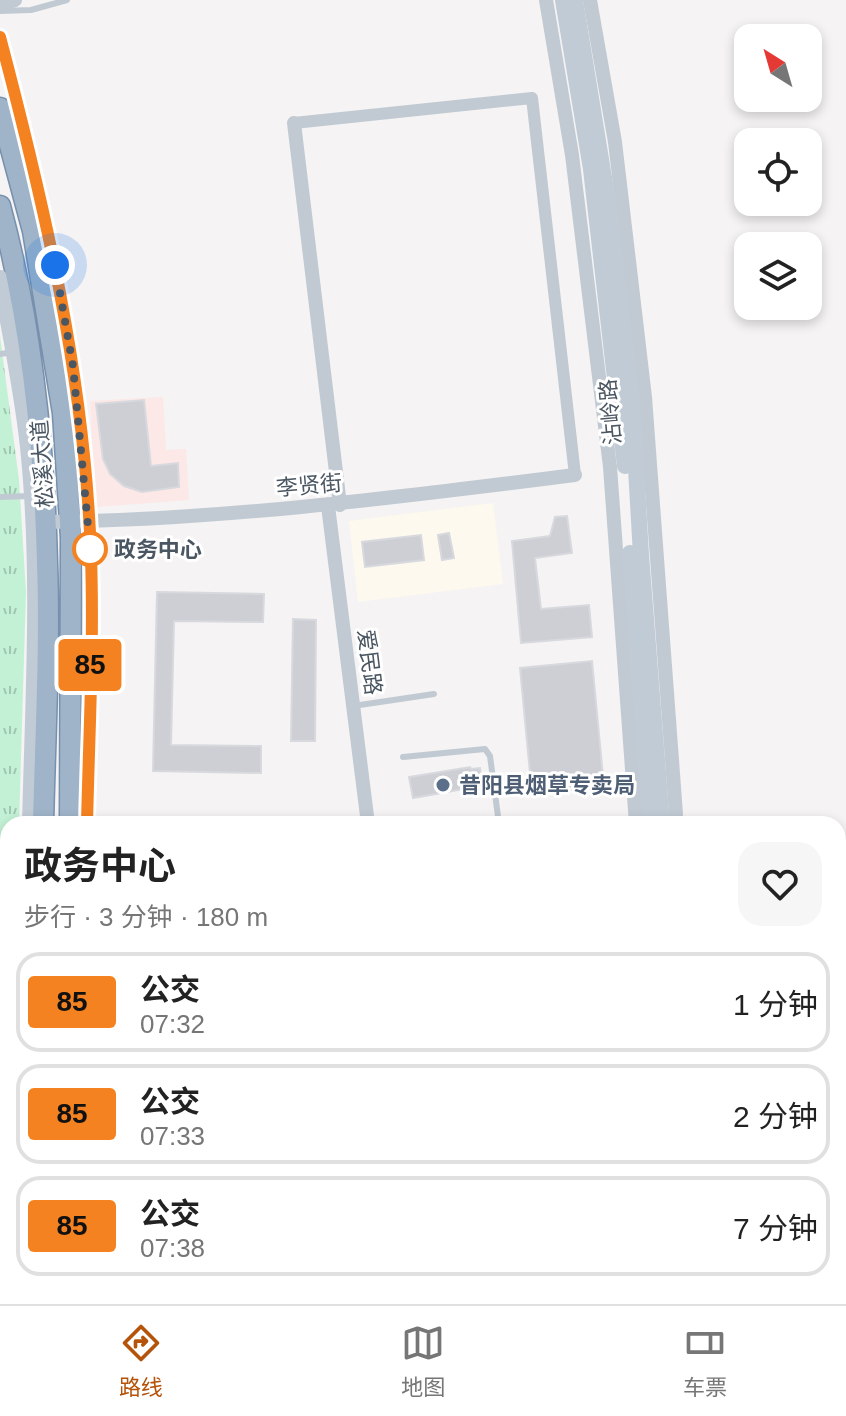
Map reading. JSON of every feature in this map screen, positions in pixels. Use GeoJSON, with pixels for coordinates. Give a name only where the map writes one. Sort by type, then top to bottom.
{"type":"FeatureCollection","features":[{"type":"Feature","properties":{"kind":"highway","name":"松溪大道"},"geometry":{"type":"LineString","coordinates":[[0,108],[33,231],[79,522],[70,816]]}},
{"type":"Feature","properties":{"kind":"highway","name":"松溪大道"},"geometry":{"type":"LineString","coordinates":[[0,206],[14,260],[14,352],[38,421],[47,564],[43,816]]}},
{"type":"Feature","properties":{"kind":"main road","name":"沾岭路"},"geometry":{"type":"LineString","coordinates":[[563,0],[591,169],[625,456],[649,816]]}},
{"type":"Feature","properties":{"kind":"main road","name":"沾岭路"},"geometry":{"type":"LineString","coordinates":[[575,0],[609,208],[632,400],[661,816]]}},
{"type":"Feature","properties":{"kind":"main road"},"geometry":{"type":"LineString","coordinates":[[0,37],[33,161],[61,291],[73,366],[79,522],[91,558],[87,816]]}},
{"type":"Feature","properties":{"kind":"main road"},"geometry":{"type":"LineString","coordinates":[[0,278],[28,445],[31,496],[35,595],[30,816]]}},
{"type":"Feature","properties":{"kind":"street"},"geometry":{"type":"LineString","coordinates":[[0,5],[15,0]]}},
{"type":"Feature","properties":{"kind":"street"},"geometry":{"type":"LineString","coordinates":[[546,0],[572,155],[610,467],[635,816]]}},
{"type":"Feature","properties":{"kind":"street"},"geometry":{"type":"LineString","coordinates":[[590,0],[615,142],[645,397],[675,816]]}},
{"type":"Feature","properties":{"kind":"street"},"geometry":{"type":"LineString","coordinates":[[294,123],[532,98],[575,475]]}},
{"type":"Feature","properties":{"kind":"street","name":"爱民路"},"geometry":{"type":"LineString","coordinates":[[294,123],[367,816]]}},
{"type":"Feature","properties":{"kind":"street","name":"李贤街"},"geometry":{"type":"LineString","coordinates":[[45,522],[334,506],[575,475]]}},
{"type":"Feature","properties":{"kind":"lane"},"geometry":{"type":"LineString","coordinates":[[0,11],[31,10],[67,0]]}},
{"type":"Feature","properties":{"kind":"lane"},"geometry":{"type":"LineString","coordinates":[[0,497],[31,496]]}},
{"type":"Feature","properties":{"kind":"lane"},"geometry":{"type":"LineString","coordinates":[[353,706],[434,694]]}},
{"type":"Feature","properties":{"kind":"lane"},"geometry":{"type":"LineString","coordinates":[[403,757],[485,749],[490,756],[498,816]]}},
{"type":"Feature","properties":{"kind":"shaded area"},"geometry":{"type":"Polygon","coordinates":[[[163,397],[166,450],[186,449],[189,500],[96,507],[90,401],[163,397]]]}},
{"type":"Feature","properties":{"kind":"shaded area"},"geometry":{"type":"Polygon","coordinates":[[[493,503],[503,584],[358,602],[349,521],[493,503]]]}},
{"type":"Feature","properties":{"kind":"green space"},"geometry":{"type":"Polygon","coordinates":[[[0,336],[19,480],[26,592],[19,816],[0,816],[0,336]]]}},
{"type":"Feature","properties":{"kind":"building"},"geometry":{"type":"Polygon","coordinates":[[[144,400],[151,466],[178,463],[179,487],[142,492],[124,486],[110,474],[103,459],[96,404],[144,400]]]}},
{"type":"Feature","properties":{"kind":"building"},"geometry":{"type":"Polygon","coordinates":[[[567,516],[572,553],[535,558],[541,609],[589,605],[592,637],[521,643],[512,541],[550,536],[555,517],[567,516]]]}},
{"type":"Feature","properties":{"kind":"building"},"geometry":{"type":"Polygon","coordinates":[[[449,533],[454,558],[442,560],[438,535],[449,533]]]}},
{"type":"Feature","properties":{"kind":"building"},"geometry":{"type":"Polygon","coordinates":[[[421,535],[424,560],[365,567],[362,542],[421,535]]]}},
{"type":"Feature","properties":{"kind":"building"},"geometry":{"type":"Polygon","coordinates":[[[157,592],[264,594],[263,622],[174,621],[171,745],[261,746],[261,773],[153,771],[157,592]]]}},
{"type":"Feature","properties":{"kind":"building"},"geometry":{"type":"Polygon","coordinates":[[[293,619],[316,620],[315,741],[291,741],[293,619]]]}},
{"type":"Feature","properties":{"kind":"building"},"geometry":{"type":"Polygon","coordinates":[[[592,661],[604,787],[532,794],[520,668],[592,661]]]}},
{"type":"Feature","properties":{"kind":"building","name":"昔阳县烟草专卖局"},"geometry":{"type":"Polygon","coordinates":[[[480,768],[482,781],[474,783],[475,787],[413,798],[409,777],[480,768]]]}},
{"type":"Feature","properties":{"kind":"bus line","name":"85"},"geometry":{"type":"LineString","coordinates":[[0,37],[33,161],[61,291],[80,423],[91,558],[87,816]]}},
{"type":"Feature","properties":{"kind":"place","name":"政务中心"},"geometry":{"type":"Point","coordinates":[90,549]}},
{"type":"Feature","properties":{"kind":"place","name":"昔阳县烟草专卖局"},"geometry":{"type":"Point","coordinates":[443,785]}},
{"type":"Feature","properties":{"kind":"route"},"geometry":{"type":"LineString","coordinates":[[55,265],[73,366],[91,558],[90,549]]}}]}
